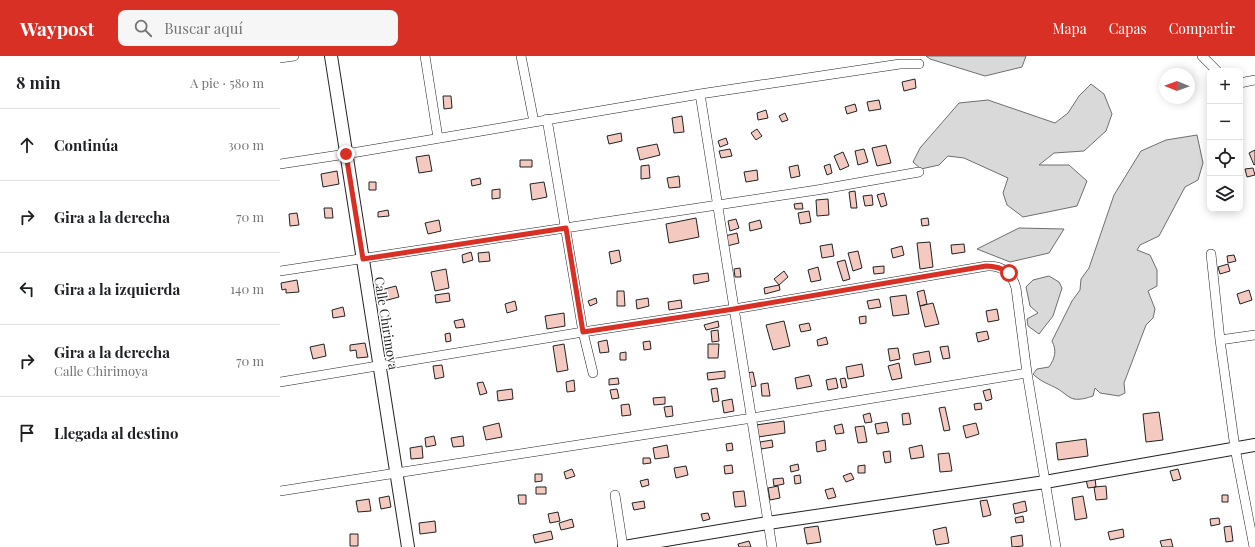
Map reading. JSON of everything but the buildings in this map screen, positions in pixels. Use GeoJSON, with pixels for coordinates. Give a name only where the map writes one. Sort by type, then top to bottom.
{"type":"FeatureCollection","features":[{"type":"Feature","properties":{"kind":"street"},"geometry":{"type":"LineString","coordinates":[[280,58],[294,56]]}},
{"type":"Feature","properties":{"kind":"street","name":"Calle Chirimoya"},"geometry":{"type":"LineString","coordinates":[[331,56],[408,547]]}},
{"type":"Feature","properties":{"kind":"street"},"geometry":{"type":"LineString","coordinates":[[425,56],[438,138]]}},
{"type":"Feature","properties":{"kind":"street"},"geometry":{"type":"LineString","coordinates":[[521,56],[534,122]]}},
{"type":"Feature","properties":{"kind":"street"},"geometry":{"type":"LineString","coordinates":[[1202,56],[1214,68]]}},
{"type":"Feature","properties":{"kind":"street"},"geometry":{"type":"LineString","coordinates":[[280,164],[700,94],[900,64],[920,64]]}},
{"type":"Feature","properties":{"kind":"street"},"geometry":{"type":"LineString","coordinates":[[1243,82],[1255,80]]}},
{"type":"Feature","properties":{"kind":"street"},"geometry":{"type":"LineString","coordinates":[[700,94],[772,547]]}},
{"type":"Feature","properties":{"kind":"street"},"geometry":{"type":"LineString","coordinates":[[547,119],[583,332],[593,373]]}},
{"type":"Feature","properties":{"kind":"street"},"geometry":{"type":"LineString","coordinates":[[280,271],[718,205],[918,172]]}},
{"type":"Feature","properties":{"kind":"street"},"geometry":{"type":"LineString","coordinates":[[1211,254],[1220,340],[1235,448],[1254,547]]}},
{"type":"Feature","properties":{"kind":"street"},"geometry":{"type":"LineString","coordinates":[[280,382],[380,364],[734,309],[979,267],[995,266],[1002,268],[1009,273],[1014,280],[1027,373],[1056,547]]}},
{"type":"Feature","properties":{"kind":"street"},"geometry":{"type":"LineString","coordinates":[[1220,340],[1255,335]]}},
{"type":"Feature","properties":{"kind":"street"},"geometry":{"type":"LineString","coordinates":[[280,491],[752,418],[1027,373]]}},
{"type":"Feature","properties":{"kind":"street"},"geometry":{"type":"LineString","coordinates":[[615,495],[623,547],[768,523],[1045,482],[1255,445]]}},
{"type":"Feature","properties":{"kind":"shaded area"},"geometry":{"type":"Polygon","coordinates":[[[926,56],[1026,56],[1022,67],[985,76],[930,59],[926,56]]]}},
{"type":"Feature","properties":{"kind":"shaded area"},"geometry":{"type":"Polygon","coordinates":[[[1091,84],[1104,94],[1112,114],[1106,131],[1084,151],[1054,153],[1039,165],[1069,165],[1087,181],[1077,206],[1023,217],[1007,205],[1003,193],[1008,178],[964,158],[948,156],[939,165],[921,169],[913,162],[920,148],[959,103],[988,100],[1055,123],[1068,113],[1079,96],[1091,84]]]}},
{"type":"Feature","properties":{"kind":"shaded area"},"geometry":{"type":"Polygon","coordinates":[[[1197,135],[1203,163],[1198,180],[1185,187],[1159,236],[1140,245],[1137,250],[1150,255],[1157,270],[1157,286],[1148,291],[1155,309],[1153,318],[1146,325],[1124,383],[1125,393],[1119,396],[1100,393],[1095,388],[1093,396],[1082,399],[1072,398],[1042,381],[1033,374],[1037,369],[1049,367],[1053,361],[1055,351],[1052,341],[1072,301],[1080,290],[1081,279],[1089,268],[1114,195],[1141,151],[1166,140],[1197,135]]]}},
{"type":"Feature","properties":{"kind":"shaded area"},"geometry":{"type":"Polygon","coordinates":[[[1019,228],[1064,229],[1049,253],[1010,262],[977,249],[1019,228]]]}},
{"type":"Feature","properties":{"kind":"shaded area"},"geometry":{"type":"Polygon","coordinates":[[[1049,276],[1059,282],[1062,288],[1053,316],[1039,334],[1028,326],[1027,319],[1038,313],[1030,306],[1026,287],[1033,280],[1049,276]]]}},
{"type":"Feature","properties":{"kind":"route"},"geometry":{"type":"LineString","coordinates":[[346,154],[363,259],[566,228],[583,332],[734,309],[986,266],[1002,268],[1009,273]]}}]}
